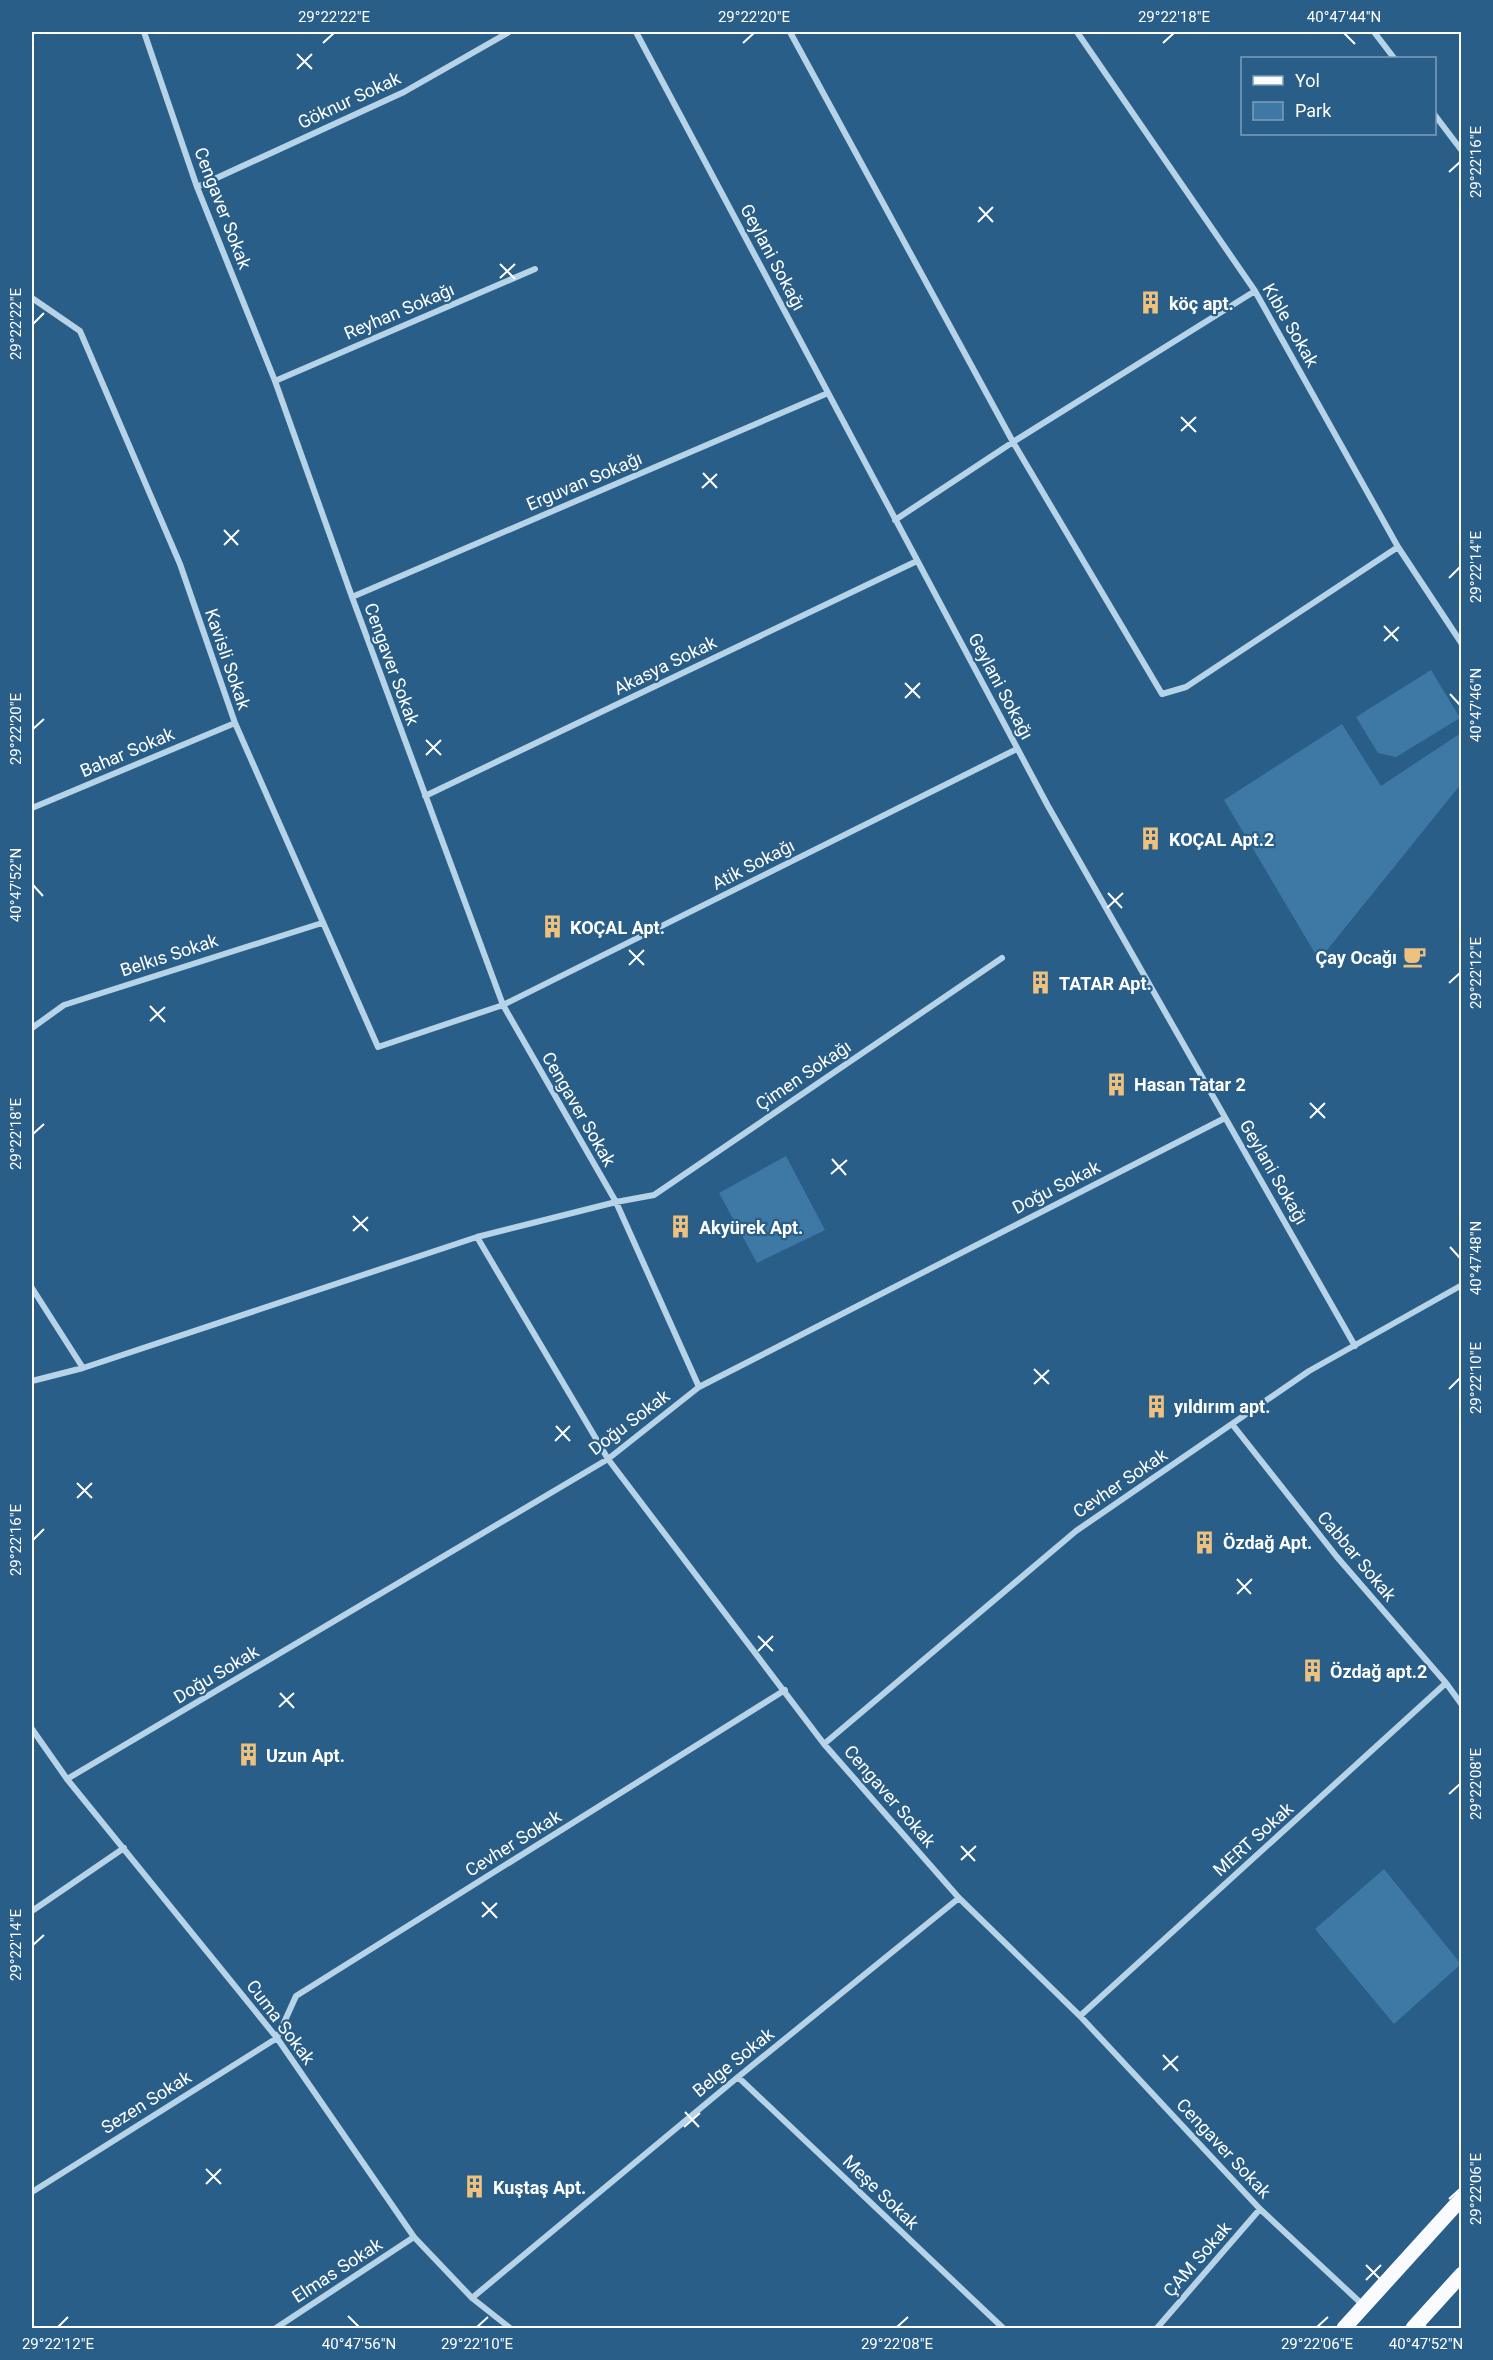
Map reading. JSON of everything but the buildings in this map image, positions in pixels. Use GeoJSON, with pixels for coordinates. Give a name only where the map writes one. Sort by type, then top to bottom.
{"type":"FeatureCollection","features":[{"type":"Feature","properties":{"kind":"main road"},"geometry":{"type":"LineString","coordinates":[[1344,2328],[1457,2206]]}},
{"type":"Feature","properties":{"kind":"main road"},"geometry":{"type":"LineString","coordinates":[[1413,2328],[1461,2274]]}},
{"type":"Feature","properties":{"kind":"street","name":"Cengaver Sokak"},"geometry":{"type":"LineString","coordinates":[[144,32],[197,187],[275,381],[352,597],[503,1005],[616,1202],[699,1387]]}},
{"type":"Feature","properties":{"kind":"street","name":"Göknur Sokak"},"geometry":{"type":"LineString","coordinates":[[197,187],[404,92],[509,32]]}},
{"type":"Feature","properties":{"kind":"street","name":"Geylani Sokağı"},"geometry":{"type":"LineString","coordinates":[[636,32],[1048,806],[1355,1346]]}},
{"type":"Feature","properties":{"kind":"street"},"geometry":{"type":"LineString","coordinates":[[790,32],[1013,442],[1162,694],[1186,687],[1398,546]]}},
{"type":"Feature","properties":{"kind":"street","name":"Kıble Sokak"},"geometry":{"type":"LineString","coordinates":[[1077,32],[1255,291],[1398,546],[1461,644]]}},
{"type":"Feature","properties":{"kind":"street"},"geometry":{"type":"LineString","coordinates":[[1374,32],[1393,57]]}},
{"type":"Feature","properties":{"kind":"street"},"geometry":{"type":"LineString","coordinates":[[1436,117],[1461,148]]}},
{"type":"Feature","properties":{"kind":"street","name":"Reyhan Sokağı"},"geometry":{"type":"LineString","coordinates":[[275,381],[535,269]]}},
{"type":"Feature","properties":{"kind":"street"},"geometry":{"type":"LineString","coordinates":[[896,520],[1013,442],[1255,291]]}},
{"type":"Feature","properties":{"kind":"street","name":"Kavisli Sokak"},"geometry":{"type":"LineString","coordinates":[[32,298],[80,331],[180,564],[234,723],[378,1047]]}},
{"type":"Feature","properties":{"kind":"street","name":"Erguvan Sokağı"},"geometry":{"type":"LineString","coordinates":[[352,597],[828,393]]}},
{"type":"Feature","properties":{"kind":"street","name":"Akasya Sokak"},"geometry":{"type":"LineString","coordinates":[[425,796],[917,561]]}},
{"type":"Feature","properties":{"kind":"street","name":"Bahar Sokak"},"geometry":{"type":"LineString","coordinates":[[32,808],[234,723]]}},
{"type":"Feature","properties":{"kind":"street","name":"Atik Sokağı"},"geometry":{"type":"LineString","coordinates":[[378,1047],[503,1005],[1017,749]]}},
{"type":"Feature","properties":{"kind":"street","name":"Belkıs Sokak"},"geometry":{"type":"LineString","coordinates":[[32,1028],[64,1005],[322,923]]}},
{"type":"Feature","properties":{"kind":"street","name":"Çimen Sokağı"},"geometry":{"type":"LineString","coordinates":[[32,1381],[83,1368],[477,1238],[616,1202],[654,1195],[1002,958]]}},
{"type":"Feature","properties":{"kind":"street","name":"Doğu Sokak"},"geometry":{"type":"LineString","coordinates":[[67,1779],[608,1459],[699,1387],[1225,1118]]}},
{"type":"Feature","properties":{"kind":"street","name":"Cengaver Sokak"},"geometry":{"type":"LineString","coordinates":[[477,1238],[608,1459],[824,1744],[959,1898],[1080,2016],[1260,2209],[1364,2306]]}},
{"type":"Feature","properties":{"kind":"street","name":"Cevher Sokak"},"geometry":{"type":"LineString","coordinates":[[824,1744],[1076,1531],[1309,1371],[1461,1285]]}},
{"type":"Feature","properties":{"kind":"street"},"geometry":{"type":"LineString","coordinates":[[32,1288],[83,1368]]}},
{"type":"Feature","properties":{"kind":"street","name":"Cabbar Sokak"},"geometry":{"type":"LineString","coordinates":[[1232,1424],[1337,1557],[1446,1683],[1461,1705]]}},
{"type":"Feature","properties":{"kind":"street","name":"MERT Sokak"},"geometry":{"type":"LineString","coordinates":[[1080,2016],[1446,1683]]}},
{"type":"Feature","properties":{"kind":"street","name":"Cevher Sokak"},"geometry":{"type":"LineString","coordinates":[[277,2038],[296,1996],[785,1690]]}},
{"type":"Feature","properties":{"kind":"street","name":"Cuma Sokak"},"geometry":{"type":"LineString","coordinates":[[32,1729],[67,1779],[277,2038],[414,2237],[472,2298],[510,2328]]}},
{"type":"Feature","properties":{"kind":"street"},"geometry":{"type":"LineString","coordinates":[[32,1911],[124,1848]]}},
{"type":"Feature","properties":{"kind":"street","name":"Belge Sokak"},"geometry":{"type":"LineString","coordinates":[[472,2298],[738,2077],[959,1898]]}},
{"type":"Feature","properties":{"kind":"street","name":"Sezen Sokak"},"geometry":{"type":"LineString","coordinates":[[32,2192],[277,2038]]}},
{"type":"Feature","properties":{"kind":"street","name":"Meşe Sokak"},"geometry":{"type":"LineString","coordinates":[[738,2077],[1003,2328]]}},
{"type":"Feature","properties":{"kind":"street","name":"ÇAM Sokak"},"geometry":{"type":"LineString","coordinates":[[1157,2328],[1260,2209]]}},
{"type":"Feature","properties":{"kind":"street","name":"Elmas Sokak"},"geometry":{"type":"LineString","coordinates":[[276,2328],[414,2237]]}},
{"type":"Feature","properties":{"kind":"green space"},"geometry":{"type":"Polygon","coordinates":[[[1431,670],[1460,718],[1396,757],[1378,753],[1356,717],[1431,670]]]}},
{"type":"Feature","properties":{"kind":"green space"},"geometry":{"type":"Polygon","coordinates":[[[1342,724],[1381,786],[1461,733],[1461,784],[1319,960],[1224,800],[1342,724]]]}},
{"type":"Feature","properties":{"kind":"green space"},"geometry":{"type":"Polygon","coordinates":[[[786,1156],[825,1230],[757,1263],[719,1193],[786,1156]]]}},
{"type":"Feature","properties":{"kind":"green space"},"geometry":{"type":"Polygon","coordinates":[[[1384,1869],[1461,1964],[1394,2024],[1315,1929],[1384,1869]]]}},
{"type":"Feature","properties":{"kind":"place","name":"köç apt."},"geometry":{"type":"Point","coordinates":[1151,303]}},
{"type":"Feature","properties":{"kind":"place","name":"KOÇAL Apt.2"},"geometry":{"type":"Point","coordinates":[1151,839]}},
{"type":"Feature","properties":{"kind":"place","name":"KOÇAL Apt."},"geometry":{"type":"Point","coordinates":[552,927]}},
{"type":"Feature","properties":{"kind":"place","name":"Çay Ocağı"},"geometry":{"type":"Point","coordinates":[1415,957]}},
{"type":"Feature","properties":{"kind":"place","name":"TATAR Apt."},"geometry":{"type":"Point","coordinates":[1041,983]}},
{"type":"Feature","properties":{"kind":"place","name":"Hasan Tatar 2"},"geometry":{"type":"Point","coordinates":[1116,1084]}},
{"type":"Feature","properties":{"kind":"place","name":"Akyürek Apt."},"geometry":{"type":"Point","coordinates":[681,1227]}},
{"type":"Feature","properties":{"kind":"place","name":"yıldırım apt."},"geometry":{"type":"Point","coordinates":[1156,1406]}},
{"type":"Feature","properties":{"kind":"place","name":"Özdağ Apt."},"geometry":{"type":"Point","coordinates":[1205,1542]}},
{"type":"Feature","properties":{"kind":"place","name":"Özdağ apt.2"},"geometry":{"type":"Point","coordinates":[1312,1671]}},
{"type":"Feature","properties":{"kind":"place","name":"Uzun Apt."},"geometry":{"type":"Point","coordinates":[248,1755]}},
{"type":"Feature","properties":{"kind":"place","name":"Kuştaş Apt."},"geometry":{"type":"Point","coordinates":[475,2187]}}]}
